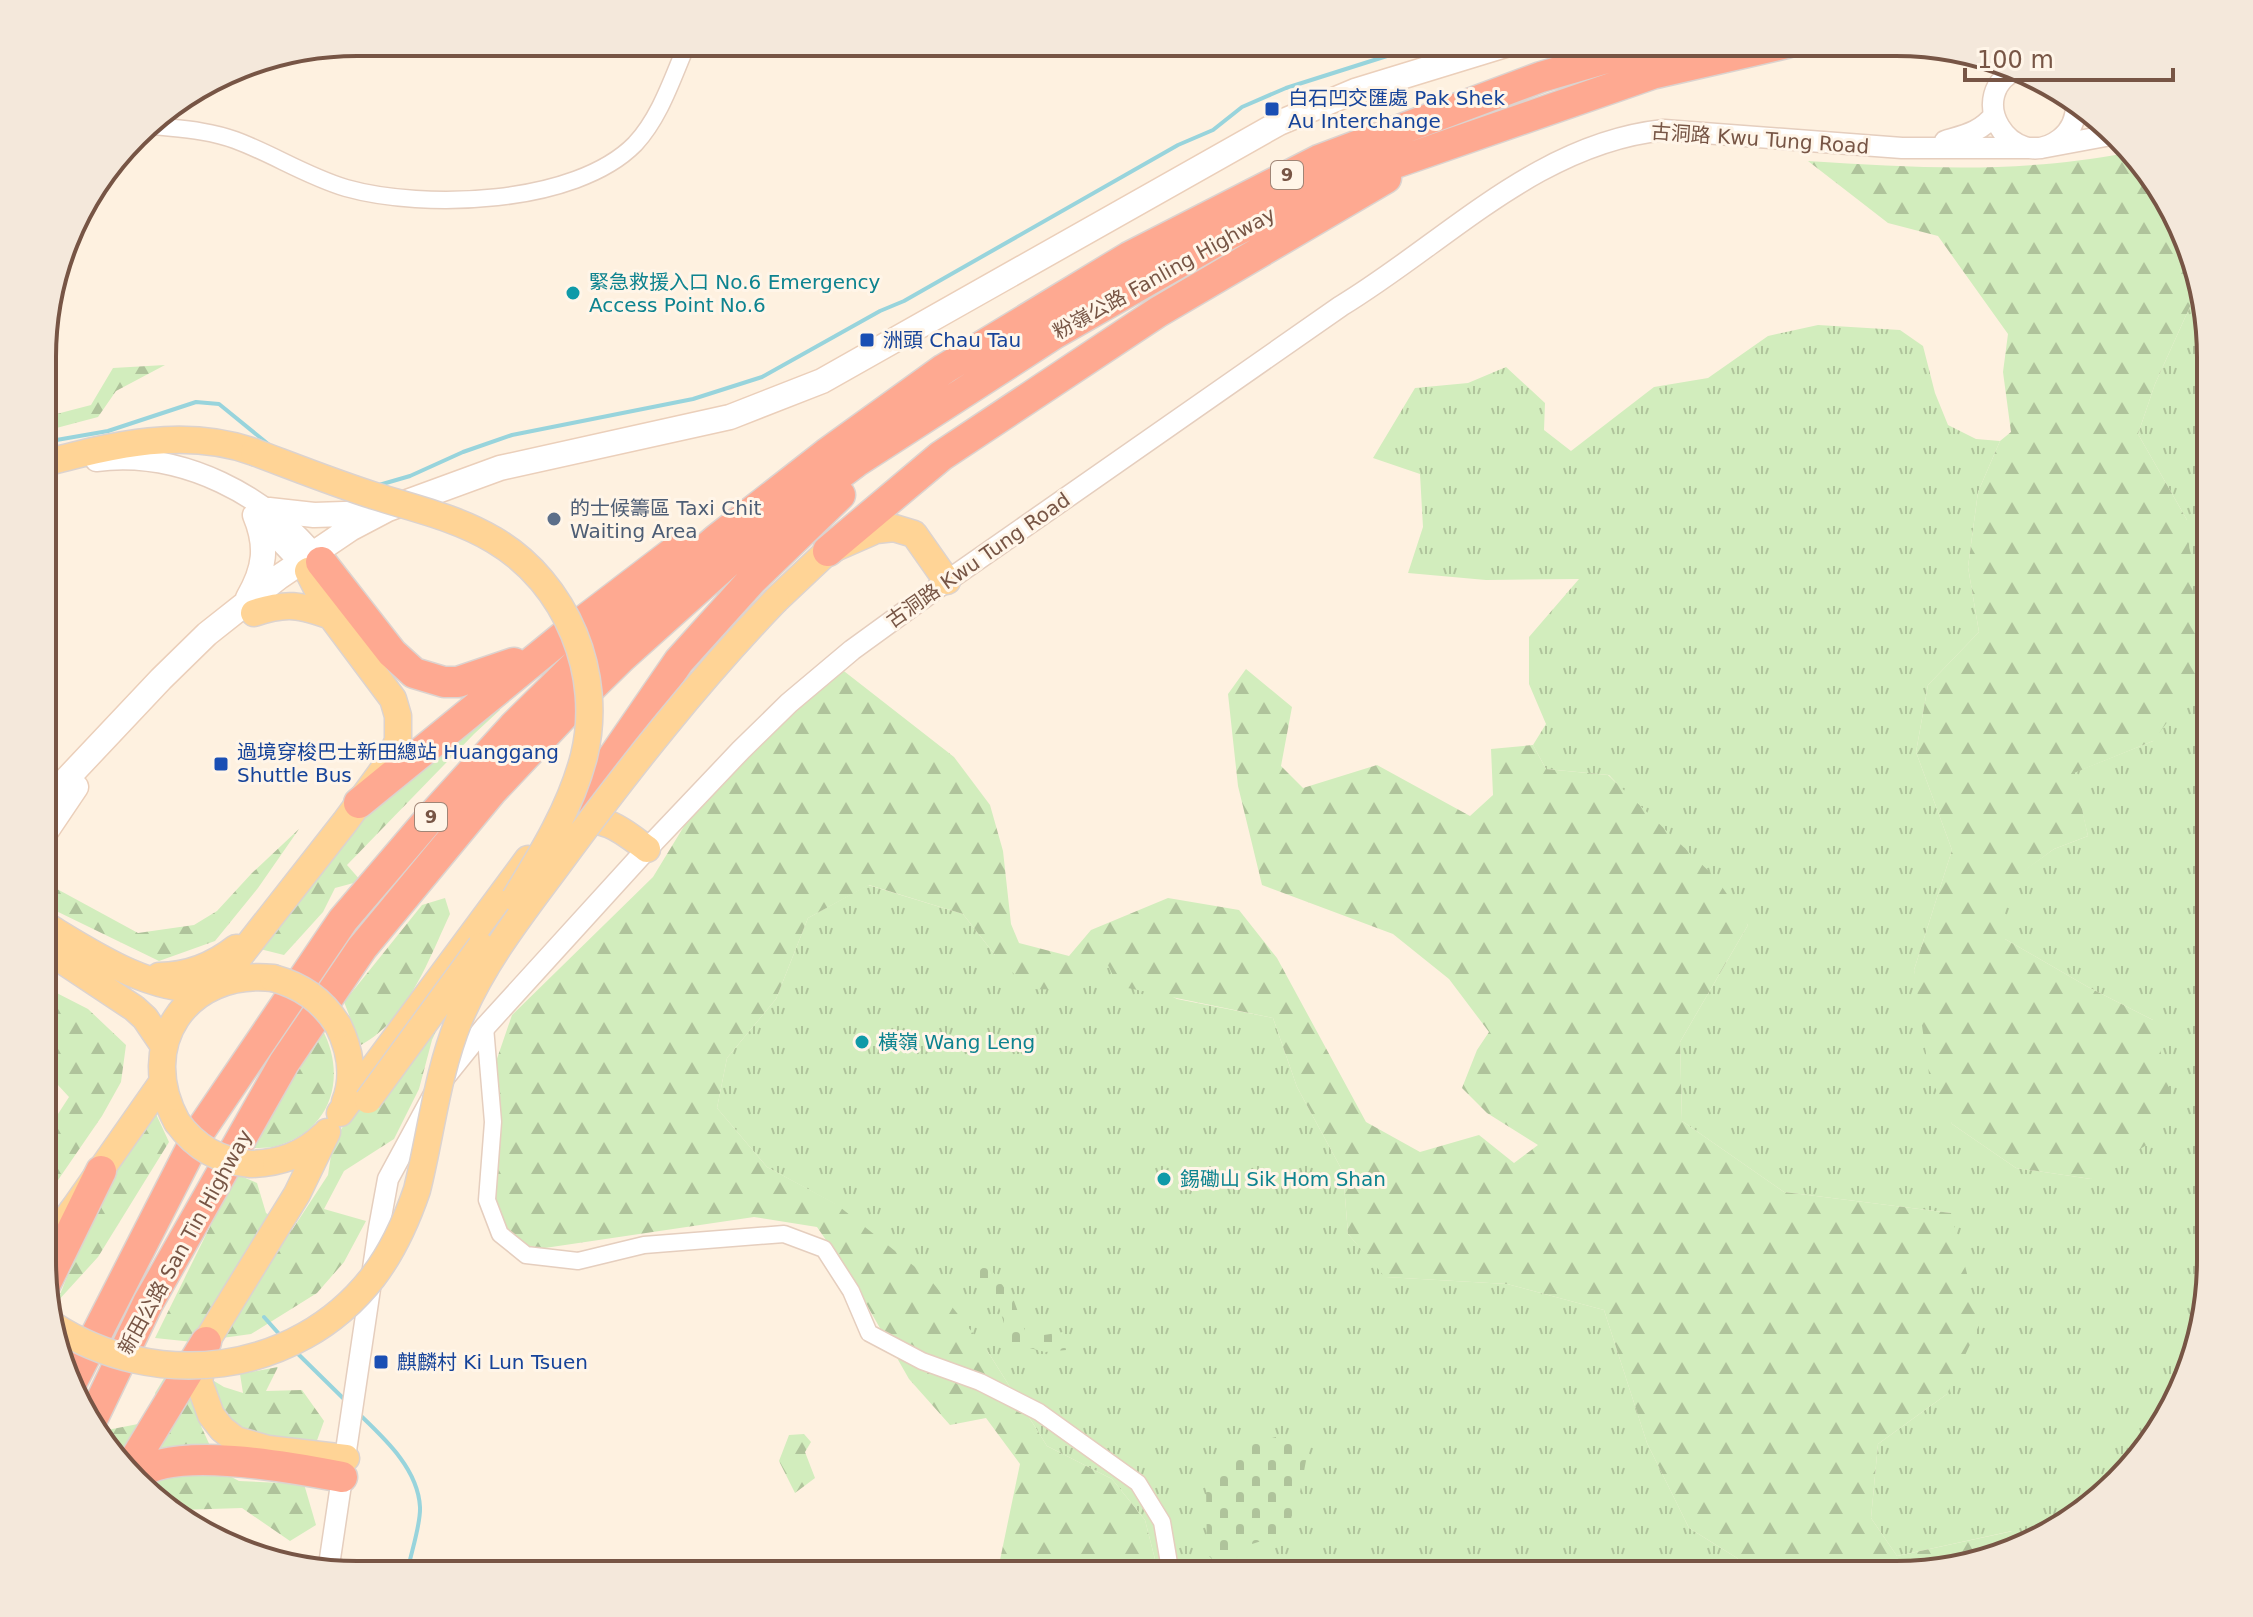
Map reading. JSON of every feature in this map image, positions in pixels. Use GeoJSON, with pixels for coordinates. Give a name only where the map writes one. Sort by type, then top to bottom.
{"type":"FeatureCollection","features":[{"type":"Feature","properties":{"kind":"highway","name":"粉嶺公路 Fanling Highway"},"geometry":{"type":"LineString","coordinates":[[256,1047],[353,909],[513,727],[605,636],[728,531],[826,454],[944,369],[1129,257],[1310,164],[1541,77],[1613,56]]}},
{"type":"Feature","properties":{"kind":"highway","name":"粉嶺公路 Fanling Highway"},"geometry":{"type":"LineString","coordinates":[[284,1063],[362,948],[407,890],[492,791],[574,704],[756,537],[856,462],[1054,334],[1229,234],[1331,185],[1652,74],[1730,56]]}},
{"type":"Feature","properties":{"kind":"highway"},"geometry":{"type":"LineString","coordinates":[[828,551],[941,456],[1094,354],[1158,312],[1432,149]]}},
{"type":"Feature","properties":{"kind":"highway"},"geometry":{"type":"LineString","coordinates":[[359,803],[565,635],[799,459],[944,369]]}},
{"type":"Feature","properties":{"kind":"highway"},"geometry":{"type":"LineString","coordinates":[[554,833],[611,760],[679,661],[752,580],[934,411]]}},
{"type":"Feature","properties":{"kind":"highway"},"geometry":{"type":"LineString","coordinates":[[311,562],[404,666],[426,678],[458,682],[481,676],[515,663],[565,635]]}},
{"type":"Feature","properties":{"kind":"highway","name":"新田公路 San Tin Highway"},"geometry":{"type":"LineString","coordinates":[[78,1371],[200,1131],[256,1047]]}},
{"type":"Feature","properties":{"kind":"highway","name":"新田公路 San Tin Highway"},"geometry":{"type":"LineString","coordinates":[[96,1411],[148,1303],[284,1063]]}},
{"type":"Feature","properties":{"kind":"highway"},"geometry":{"type":"LineString","coordinates":[[56,1262],[101,1171]]}},
{"type":"Feature","properties":{"kind":"highway"},"geometry":{"type":"LineString","coordinates":[[134,1461],[206,1342]]}},
{"type":"Feature","properties":{"kind":"highway"},"geometry":{"type":"LineString","coordinates":[[143,1472],[165,1462],[195,1460],[344,1468]]}},
{"type":"Feature","properties":{"kind":"main road"},"geometry":{"type":"LineString","coordinates":[[56,790],[207,634],[250,608],[350,529],[388,509],[500,468],[730,417],[822,381],[1279,123],[1355,91],[1469,56]]}},
{"type":"Feature","properties":{"kind":"main road"},"geometry":{"type":"LineString","coordinates":[[56,463],[126,444],[183,438],[240,447],[374,495],[440,514],[495,541],[524,562],[553,596],[571,627],[587,680],[590,722],[583,758],[566,805],[515,898],[297,1194]]}},
{"type":"Feature","properties":{"kind":"main road"},"geometry":{"type":"LineString","coordinates":[[311,562],[426,494]]}},
{"type":"Feature","properties":{"kind":"main road"},"geometry":{"type":"LineString","coordinates":[[56,816],[90,771],[250,608],[263,564],[262,512],[369,514],[388,509]]}},
{"type":"Feature","properties":{"kind":"main road"},"geometry":{"type":"LineString","coordinates":[[65,1332],[88,1345],[137,1361],[161,1366],[206,1366],[244,1360],[291,1344],[312,1332],[355,1298],[386,1258],[409,1214],[447,1056],[458,1021],[480,976],[518,919],[648,744],[713,667],[776,600],[828,551],[876,530],[894,528],[914,534],[947,581]]}},
{"type":"Feature","properties":{"kind":"main road"},"geometry":{"type":"LineString","coordinates":[[311,562],[331,616],[393,699],[398,716],[398,741],[394,753],[359,803],[258,930],[212,987],[179,1016],[164,1046],[160,1072],[161,1084],[177,1122],[186,1134],[222,1159],[251,1164],[268,1164],[301,1153],[334,1123],[525,861],[554,833],[586,820],[603,821],[617,826],[647,849]]}},
{"type":"Feature","properties":{"kind":"main road"},"geometry":{"type":"LineString","coordinates":[[250,608],[296,604],[331,616]]}},
{"type":"Feature","properties":{"kind":"main road"},"geometry":{"type":"LineString","coordinates":[[135,973],[161,976],[196,971],[224,958],[258,930]]}},
{"type":"Feature","properties":{"kind":"main road"},"geometry":{"type":"LineString","coordinates":[[56,932],[97,956],[185,990],[212,987],[245,977],[273,978],[304,989],[329,1011],[338,1025],[350,1064],[347,1096],[297,1194],[206,1342],[199,1382],[211,1415],[236,1440],[344,1468]]}},
{"type":"Feature","properties":{"kind":"main road"},"geometry":{"type":"LineString","coordinates":[[56,956],[134,1008],[145,1018],[164,1046]]}},
{"type":"Feature","properties":{"kind":"main road"},"geometry":{"type":"LineString","coordinates":[[56,1230],[161,1084]]}},
{"type":"Feature","properties":{"kind":"street"},"geometry":{"type":"LineString","coordinates":[[164,127],[224,136],[314,177],[374,194],[422,201],[493,197],[582,177],[621,156],[639,140],[656,115],[682,56]]}},
{"type":"Feature","properties":{"kind":"street"},"geometry":{"type":"LineString","coordinates":[[2008,78],[1996,90],[1994,115],[2006,137],[2018,144],[2041,148],[2056,142],[2066,134],[2074,114]]}},
{"type":"Feature","properties":{"kind":"street"},"geometry":{"type":"LineString","coordinates":[[1902,148],[1974,133],[1994,115]]}},
{"type":"Feature","properties":{"kind":"street","name":"古洞路 Kwu Tung Road"},"geometry":{"type":"LineString","coordinates":[[330,1559],[388,1179],[440,1083],[485,1027],[741,750],[789,703],[852,650],[1504,193],[1568,157],[1637,132],[1664,130],[1902,148],[2041,148],[2101,137]]}},
{"type":"Feature","properties":{"kind":"street"},"geometry":{"type":"LineString","coordinates":[[56,465],[112,459],[170,463],[204,477],[262,512],[311,562]]}},
{"type":"Feature","properties":{"kind":"street"},"geometry":{"type":"LineString","coordinates":[[485,1027],[493,1122],[487,1200],[500,1234],[526,1255],[578,1261],[644,1245],[784,1234],[824,1249],[851,1291],[869,1333],[922,1361],[980,1382],[1039,1412],[1138,1483],[1162,1522],[1169,1561]]}},
{"type":"Feature","properties":{"kind":"green space"},"geometry":{"type":"Polygon","coordinates":[[[2118,154],[2135,174],[2166,224],[2187,279],[2192,303],[2155,384],[2138,434],[2187,520],[2197,642],[2197,683],[2153,741],[2074,773],[2088,836],[2054,849],[2005,885],[2005,939],[2153,1020],[2173,1104],[2153,1141],[2091,1179],[2016,1168],[1952,1124],[1929,1074],[1914,970],[1952,850],[1916,752],[1928,685],[1979,632],[1968,567],[1978,492],[2000,441],[2011,432],[2003,372],[2008,334],[1938,236],[1888,223],[1808,161],[1967,168],[2085,160],[2118,154]]]}},
{"type":"Feature","properties":{"kind":"green space"},"geometry":{"type":"Polygon","coordinates":[[[2192,303],[2197,357],[2197,1260],[2187,1338],[2166,1393],[2146,1427],[2109,1473],[2079,1499],[2046,1521],[2005,1540],[2012,1531],[1897,1556],[1871,1518],[1878,1444],[1947,1394],[1951,1213],[1784,1192],[1682,1121],[1680,1042],[1748,925],[1609,775],[1546,769],[1533,745],[1546,724],[1529,684],[1529,637],[1579,579],[1486,580],[1408,573],[1423,527],[1420,474],[1373,458],[1415,388],[1468,383],[1506,367],[1545,403],[1544,430],[1571,451],[1654,387],[1708,378],[1768,336],[1818,325],[1900,330],[1923,346],[1935,393],[1948,425],[1976,439],[2000,441],[1978,492],[1968,567],[1979,632],[1928,685],[1916,752],[1952,850],[1914,970],[1952,1124],[2016,1168],[2091,1179],[2153,1020],[2005,939],[2005,884],[2054,849],[2088,836],[2073,773],[2153,741],[2187,520],[2138,434],[2155,384],[2192,303]]]}},
{"type":"Feature","properties":{"kind":"green space"},"geometry":{"type":"Polygon","coordinates":[[[165,365],[116,391],[98,417],[56,428],[56,414],[91,405],[113,368],[165,365]]]}},
{"type":"Feature","properties":{"kind":"green space"},"geometry":{"type":"Polygon","coordinates":[[[840,668],[954,757],[990,805],[1003,851],[1011,924],[1019,943],[1069,956],[1091,930],[1168,898],[1239,910],[1277,958],[1366,1122],[1420,1152],[1479,1135],[1514,1163],[1538,1145],[1487,1113],[1462,1088],[1477,1050],[1489,1032],[1449,979],[1393,934],[1262,885],[1238,786],[1228,694],[1246,669],[1292,707],[1281,766],[1303,788],[1377,765],[1470,816],[1493,795],[1491,749],[1533,745],[1546,769],[1608,775],[1716,878],[1748,925],[1680,1042],[1682,1121],[1784,1192],[1951,1213],[1980,1323],[1947,1394],[1878,1444],[1871,1518],[1897,1556],[2013,1531],[2006,1540],[1993,1545],[1935,1558],[1740,1561],[1689,1528],[1647,1443],[1604,1310],[1507,1284],[1385,1277],[1348,1234],[1343,1172],[1297,1087],[1273,1018],[1118,986],[1107,963],[1073,990],[1029,989],[995,955],[963,914],[869,885],[808,918],[776,999],[727,1058],[717,1108],[767,1167],[836,1204],[929,1278],[988,1352],[1047,1446],[1112,1479],[1145,1520],[1155,1561],[999,1561],[1020,1464],[986,1418],[950,1425],[909,1379],[848,1272],[817,1227],[754,1217],[538,1249],[504,1240],[486,1167],[489,1082],[512,1015],[653,877],[689,818],[780,714],[840,668]]]}},
{"type":"Feature","properties":{"kind":"green space"},"geometry":{"type":"Polygon","coordinates":[[[480,688],[500,710],[347,865],[361,881],[335,888],[323,912],[284,955],[260,949],[342,842],[480,688]]]}},
{"type":"Feature","properties":{"kind":"green space"},"geometry":{"type":"Polygon","coordinates":[[[299,829],[258,888],[215,941],[159,961],[56,911],[56,888],[138,933],[194,925],[217,911],[299,829]]]}},
{"type":"Feature","properties":{"kind":"green space"},"geometry":{"type":"Polygon","coordinates":[[[868,885],[963,914],[995,955],[1107,963],[1177,999],[1273,1018],[1297,1087],[1343,1172],[1348,1234],[1386,1277],[1507,1284],[1604,1310],[1647,1443],[1689,1528],[1740,1561],[1155,1561],[1145,1520],[1112,1479],[1047,1446],[988,1352],[835,1204],[767,1167],[717,1108],[727,1058],[776,999],[808,918],[868,885]]]}},
{"type":"Feature","properties":{"kind":"green space"},"geometry":{"type":"Polygon","coordinates":[[[445,898],[450,914],[415,987],[392,1020],[361,1045],[344,1002],[422,905],[445,898]]]}},
{"type":"Feature","properties":{"kind":"green space"},"geometry":{"type":"Polygon","coordinates":[[[56,993],[88,1009],[126,1045],[121,1082],[102,1116],[56,1183],[56,1117],[69,1097],[56,1083],[56,993]]]}},
{"type":"Feature","properties":{"kind":"green space"},"geometry":{"type":"Polygon","coordinates":[[[448,1006],[432,1040],[419,1089],[394,1139],[344,1171],[324,1209],[366,1221],[344,1262],[317,1293],[251,1334],[193,1342],[155,1338],[236,1174],[257,1183],[266,1213],[292,1230],[328,1175],[333,1142],[362,1097],[448,1006]]]}},
{"type":"Feature","properties":{"kind":"green space"},"geometry":{"type":"Polygon","coordinates":[[[322,1029],[330,1047],[333,1084],[321,1116],[293,1140],[273,1147],[248,1148],[322,1029]]]}},
{"type":"Feature","properties":{"kind":"green space"},"geometry":{"type":"Polygon","coordinates":[[[156,1114],[169,1142],[98,1257],[59,1300],[85,1232],[112,1177],[156,1114]]]}},
{"type":"Feature","properties":{"kind":"green space"},"geometry":{"type":"Polygon","coordinates":[[[987,1264],[1014,1301],[1025,1331],[1044,1335],[1063,1332],[1066,1350],[1045,1352],[1010,1343],[999,1307],[976,1273],[987,1264]]]}},
{"type":"Feature","properties":{"kind":"green space"},"geometry":{"type":"Polygon","coordinates":[[[278,1367],[266,1391],[302,1390],[324,1421],[315,1446],[201,1426],[222,1472],[239,1481],[304,1484],[316,1525],[290,1541],[242,1508],[190,1510],[144,1473],[109,1430],[138,1424],[166,1431],[155,1393],[166,1375],[181,1404],[209,1378],[243,1393],[240,1374],[278,1367]]]}},
{"type":"Feature","properties":{"kind":"green space"},"geometry":{"type":"Polygon","coordinates":[[[804,1434],[811,1442],[805,1452],[815,1478],[795,1493],[779,1461],[789,1435],[804,1434]]]}},
{"type":"Feature","properties":{"kind":"green space"},"geometry":{"type":"Polygon","coordinates":[[[1276,1437],[1309,1445],[1300,1492],[1286,1533],[1249,1545],[1232,1561],[1214,1561],[1207,1554],[1206,1484],[1234,1448],[1276,1437]]]}},
{"type":"Feature","properties":{"kind":"waterway"},"geometry":{"type":"LineString","coordinates":[[379,485],[410,476],[463,452],[512,435],[693,399],[762,377],[880,311],[904,301],[1178,145],[1213,130],[1242,107],[1286,88],[1387,56]]}},
{"type":"Feature","properties":{"kind":"waterway"},"geometry":{"type":"LineString","coordinates":[[56,440],[108,431],[196,402],[219,404],[273,448]]}},
{"type":"Feature","properties":{"kind":"waterway"},"geometry":{"type":"LineString","coordinates":[[264,1317],[280,1335]]}},
{"type":"Feature","properties":{"kind":"waterway"},"geometry":{"type":"LineString","coordinates":[[294,1350],[348,1403]]}},
{"type":"Feature","properties":{"kind":"waterway"},"geometry":{"type":"LineString","coordinates":[[360,1415],[399,1456],[418,1493],[419,1522],[410,1561]]}},
{"type":"Feature","properties":{"kind":"place","name":"白石凹交匯處 Pak Shek Au Interchange"},"geometry":{"type":"Point","coordinates":[1272,109]}},
{"type":"Feature","properties":{"kind":"place","name":"緊急救援入口 No.6 Emergency Access Point No.6"},"geometry":{"type":"Point","coordinates":[573,293]}},
{"type":"Feature","properties":{"kind":"place","name":"洲頭 Chau Tau"},"geometry":{"type":"Point","coordinates":[867,340]}},
{"type":"Feature","properties":{"kind":"place","name":"的士候籌區 Taxi Chit Waiting Area"},"geometry":{"type":"Point","coordinates":[554,519]}},
{"type":"Feature","properties":{"kind":"place","name":"過境穿梭巴士新田總站 Huanggang Shuttle Bus"},"geometry":{"type":"Point","coordinates":[221,764]}},
{"type":"Feature","properties":{"kind":"place","name":"橫嶺 Wang Leng"},"geometry":{"type":"Point","coordinates":[862,1042]}},
{"type":"Feature","properties":{"kind":"place","name":"錫磡山 Sik Hom Shan"},"geometry":{"type":"Point","coordinates":[1164,1179]}},
{"type":"Feature","properties":{"kind":"place","name":"麒麟村 Ki Lun Tsuen"},"geometry":{"type":"Point","coordinates":[381,1362]}}]}
